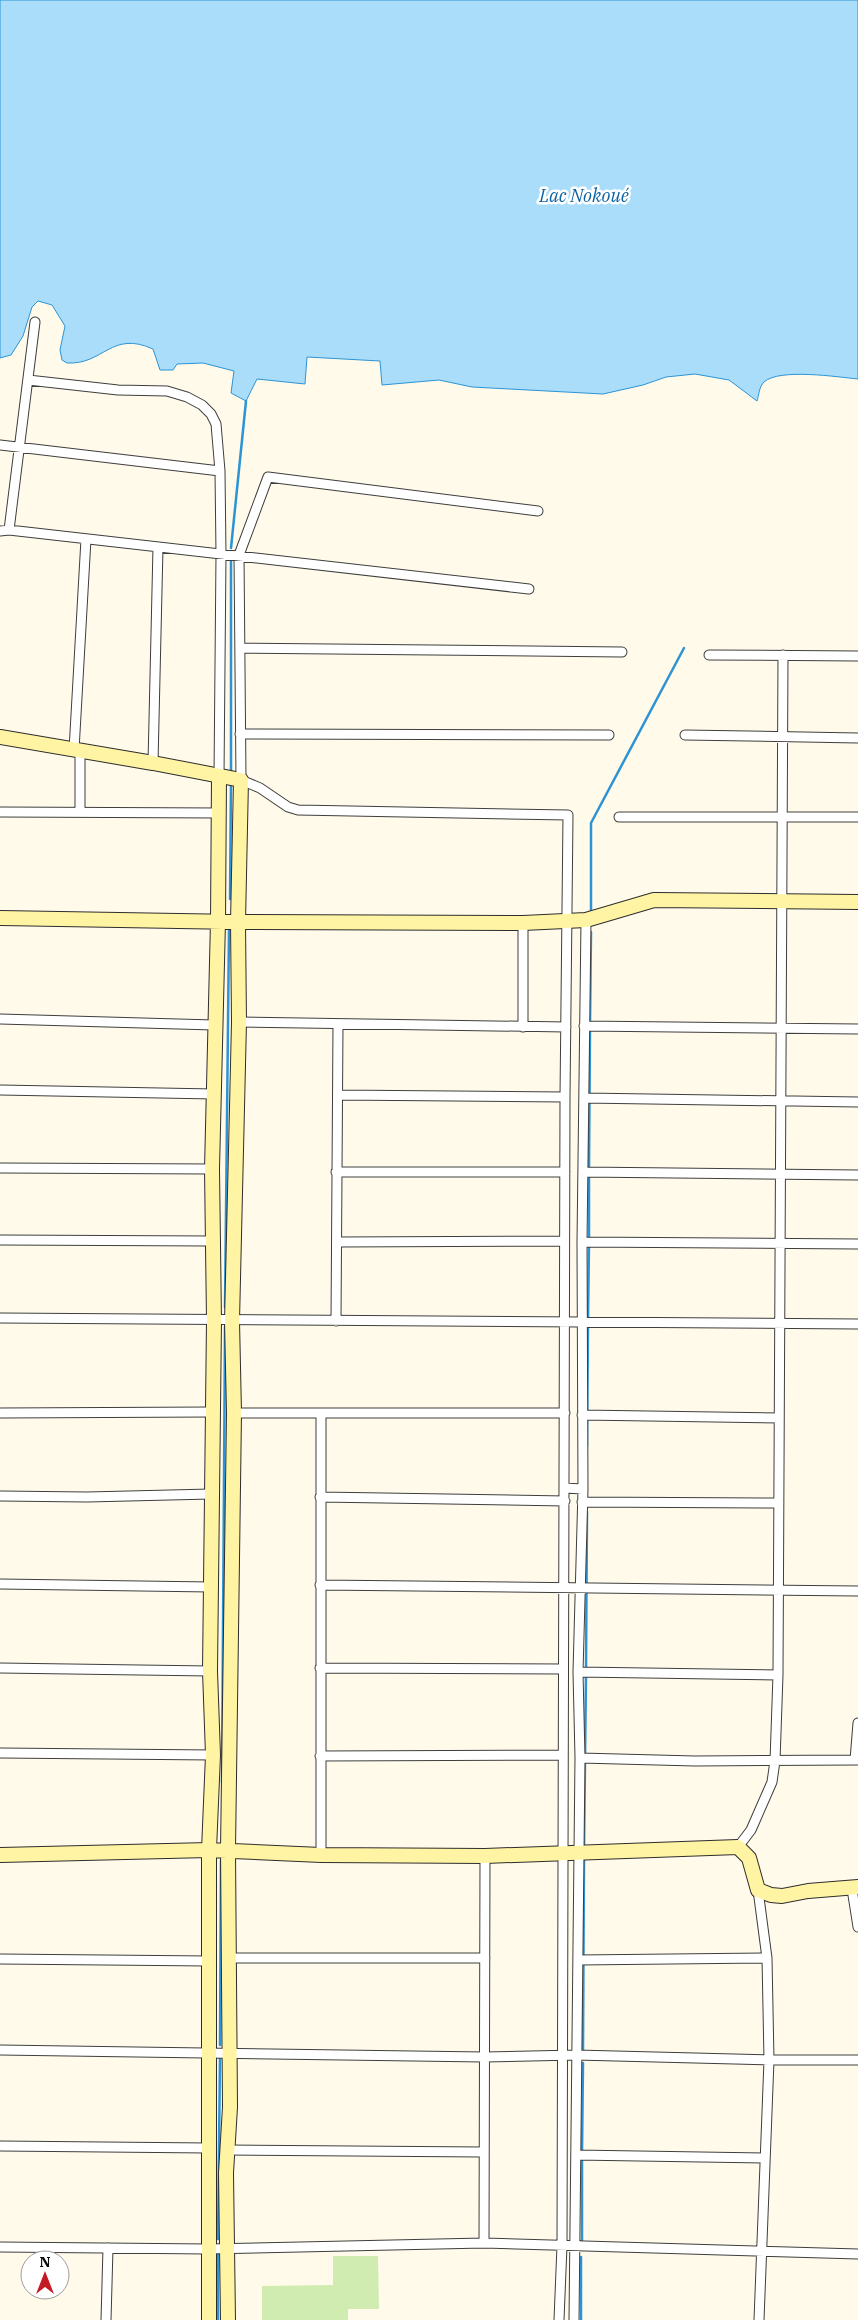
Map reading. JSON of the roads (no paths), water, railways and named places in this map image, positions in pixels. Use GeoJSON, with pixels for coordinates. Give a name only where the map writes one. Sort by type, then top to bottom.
{"type":"FeatureCollection","features":[{"type":"Feature","properties":{"kind":"street"},"geometry":{"type":"LineString","coordinates":[[35,322],[19,448],[5,530],[529,589]]}},
{"type":"Feature","properties":{"kind":"street"},"geometry":{"type":"LineString","coordinates":[[28,380],[118,390],[167,391],[187,396],[202,404],[212,414],[216,424],[220,471],[221,554],[220,813],[212,1169],[214,1321],[210,1671],[213,1755],[209,1850],[209,2320]]}},
{"type":"Feature","properties":{"kind":"street"},"geometry":{"type":"LineString","coordinates":[[0,446],[220,471]]}},
{"type":"Feature","properties":{"kind":"street"},"geometry":{"type":"LineString","coordinates":[[228,2320],[227,2150],[230,2107],[228,1850],[234,1413],[232,1321],[239,1022],[238,922],[241,780],[239,555],[268,477],[538,510]]}},
{"type":"Feature","properties":{"kind":"street"},"geometry":{"type":"LineString","coordinates":[[80,812],[77,750],[86,539]]}},
{"type":"Feature","properties":{"kind":"street"},"geometry":{"type":"LineString","coordinates":[[153,763],[158,547]]}},
{"type":"Feature","properties":{"kind":"street"},"geometry":{"type":"LineString","coordinates":[[240,648],[622,652]]}},
{"type":"Feature","properties":{"kind":"street"},"geometry":{"type":"LineString","coordinates":[[710,655],[858,656]]}},
{"type":"Feature","properties":{"kind":"street"},"geometry":{"type":"LineString","coordinates":[[738,1847],[750,1830],[764,1803],[772,1782],[775,1761],[778,1675],[783,655]]}},
{"type":"Feature","properties":{"kind":"street"},"geometry":{"type":"LineString","coordinates":[[240,734],[609,735]]}},
{"type":"Feature","properties":{"kind":"street"},"geometry":{"type":"LineString","coordinates":[[685,736],[858,738]]}},
{"type":"Feature","properties":{"kind":"street"},"geometry":{"type":"LineString","coordinates":[[0,737],[241,780],[260,788],[288,807],[310,811],[568,815],[564,1241],[566,1321],[562,1755],[562,2246],[559,2320]]}},
{"type":"Feature","properties":{"kind":"street"},"geometry":{"type":"LineString","coordinates":[[0,812],[220,813]]}},
{"type":"Feature","properties":{"kind":"street"},"geometry":{"type":"LineString","coordinates":[[619,817],[858,817]]}},
{"type":"Feature","properties":{"kind":"street"},"geometry":{"type":"LineString","coordinates":[[0,918],[238,922],[523,923],[586,920],[654,900],[858,902]]}},
{"type":"Feature","properties":{"kind":"street"},"geometry":{"type":"LineString","coordinates":[[574,2320],[580,1758],[578,1672],[582,1587],[583,1488],[582,1242],[586,920]]}},
{"type":"Feature","properties":{"kind":"street"},"geometry":{"type":"LineString","coordinates":[[523,923],[523,1027]]}},
{"type":"Feature","properties":{"kind":"street"},"geometry":{"type":"LineString","coordinates":[[0,1019],[214,1025]]}},
{"type":"Feature","properties":{"kind":"street"},"geometry":{"type":"LineString","coordinates":[[239,1022],[566,1027]]}},
{"type":"Feature","properties":{"kind":"street"},"geometry":{"type":"LineString","coordinates":[[336,1321],[338,1025]]}},
{"type":"Feature","properties":{"kind":"street"},"geometry":{"type":"LineString","coordinates":[[584,1026],[858,1029]]}},
{"type":"Feature","properties":{"kind":"street"},"geometry":{"type":"LineString","coordinates":[[0,1090],[214,1094]]}},
{"type":"Feature","properties":{"kind":"street"},"geometry":{"type":"LineString","coordinates":[[338,1095],[565,1097]]}},
{"type":"Feature","properties":{"kind":"street"},"geometry":{"type":"LineString","coordinates":[[584,1098],[858,1102]]}},
{"type":"Feature","properties":{"kind":"street"},"geometry":{"type":"LineString","coordinates":[[0,1168],[212,1169]]}},
{"type":"Feature","properties":{"kind":"street"},"geometry":{"type":"LineString","coordinates":[[336,1172],[565,1172]]}},
{"type":"Feature","properties":{"kind":"street"},"geometry":{"type":"LineString","coordinates":[[584,1172],[858,1175]]}},
{"type":"Feature","properties":{"kind":"street"},"geometry":{"type":"LineString","coordinates":[[0,1240],[212,1241]]}},
{"type":"Feature","properties":{"kind":"street"},"geometry":{"type":"LineString","coordinates":[[337,1242],[564,1241]]}},
{"type":"Feature","properties":{"kind":"street"},"geometry":{"type":"LineString","coordinates":[[582,1242],[858,1244]]}},
{"type":"Feature","properties":{"kind":"street"},"geometry":{"type":"LineString","coordinates":[[0,1318],[214,1321],[566,1321],[858,1324]]}},
{"type":"Feature","properties":{"kind":"street"},"geometry":{"type":"LineString","coordinates":[[0,1413],[212,1412]]}},
{"type":"Feature","properties":{"kind":"street"},"geometry":{"type":"LineString","coordinates":[[234,1413],[565,1413]]}},
{"type":"Feature","properties":{"kind":"street"},"geometry":{"type":"LineString","coordinates":[[320,1413],[321,1856]]}},
{"type":"Feature","properties":{"kind":"street"},"geometry":{"type":"LineString","coordinates":[[582,1415],[779,1418]]}},
{"type":"Feature","properties":{"kind":"street"},"geometry":{"type":"LineString","coordinates":[[564,1488],[583,1488]]}},
{"type":"Feature","properties":{"kind":"street"},"geometry":{"type":"LineString","coordinates":[[0,1496],[87,1497],[211,1494]]}},
{"type":"Feature","properties":{"kind":"street"},"geometry":{"type":"LineString","coordinates":[[320,1497],[565,1501]]}},
{"type":"Feature","properties":{"kind":"street"},"geometry":{"type":"LineString","coordinates":[[582,1502],[778,1503]]}},
{"type":"Feature","properties":{"kind":"street"},"geometry":{"type":"LineString","coordinates":[[0,1584],[211,1587]]}},
{"type":"Feature","properties":{"kind":"street"},"geometry":{"type":"LineString","coordinates":[[320,1584],[858,1591]]}},
{"type":"Feature","properties":{"kind":"street"},"geometry":{"type":"LineString","coordinates":[[0,1668],[210,1671]]}},
{"type":"Feature","properties":{"kind":"street"},"geometry":{"type":"LineString","coordinates":[[320,1668],[563,1669]]}},
{"type":"Feature","properties":{"kind":"street"},"geometry":{"type":"LineString","coordinates":[[578,1672],[778,1675]]}},
{"type":"Feature","properties":{"kind":"street"},"geometry":{"type":"LineString","coordinates":[[580,1758],[775,1761],[857,1760],[858,1723]]}},
{"type":"Feature","properties":{"kind":"street"},"geometry":{"type":"LineString","coordinates":[[0,1753],[213,1755]]}},
{"type":"Feature","properties":{"kind":"street"},"geometry":{"type":"LineString","coordinates":[[320,1756],[562,1755]]}},
{"type":"Feature","properties":{"kind":"street"},"geometry":{"type":"LineString","coordinates":[[0,1855],[228,1850],[321,1856],[485,1856],[738,1847],[749,1858],[758,1890],[767,1958],[770,2060],[764,2158],[759,2320]]}},
{"type":"Feature","properties":{"kind":"street"},"geometry":{"type":"LineString","coordinates":[[484,2243],[485,1856]]}},
{"type":"Feature","properties":{"kind":"street"},"geometry":{"type":"LineString","coordinates":[[758,1890],[771,1896],[782,1896],[808,1891],[855,1888],[858,1927]]}},
{"type":"Feature","properties":{"kind":"street"},"geometry":{"type":"LineString","coordinates":[[229,1958],[484,1958]]}},
{"type":"Feature","properties":{"kind":"street"},"geometry":{"type":"LineString","coordinates":[[578,1960],[767,1958]]}},
{"type":"Feature","properties":{"kind":"street"},"geometry":{"type":"LineString","coordinates":[[0,1959],[209,1961]]}},
{"type":"Feature","properties":{"kind":"street"},"geometry":{"type":"LineString","coordinates":[[0,2050],[484,2057],[576,2055],[770,2060],[858,2060]]}},
{"type":"Feature","properties":{"kind":"street"},"geometry":{"type":"LineString","coordinates":[[0,2146],[208,2148]]}},
{"type":"Feature","properties":{"kind":"street"},"geometry":{"type":"LineString","coordinates":[[227,2150],[484,2152]]}},
{"type":"Feature","properties":{"kind":"street"},"geometry":{"type":"LineString","coordinates":[[576,2155],[764,2158]]}},
{"type":"Feature","properties":{"kind":"street"},"geometry":{"type":"LineString","coordinates":[[0,2247],[208,2249],[484,2243],[858,2254]]}},
{"type":"Feature","properties":{"kind":"street"},"geometry":{"type":"LineString","coordinates":[[106,2320],[108,2248]]}},
{"type":"Feature","properties":{"kind":"water","name":"Lac Nokoué"},"geometry":{"type":"Polygon","coordinates":[[[0,0],[858,0],[858,379],[809,374],[782,375],[762,384],[757,401],[729,380],[695,374],[666,377],[643,385],[603,394],[472,387],[439,380],[382,385],[380,361],[307,357],[305,384],[257,379],[246,401],[231,393],[234,371],[203,363],[177,364],[173,370],[160,370],[153,349],[139,344],[127,343],[90,359],[67,363],[62,360],[60,350],[65,326],[52,305],[38,301],[32,307],[23,336],[11,355],[0,358],[0,0]]]}},
{"type":"Feature","properties":{"kind":"waterway"},"geometry":{"type":"LineString","coordinates":[[231,548],[246,401]]}},
{"type":"Feature","properties":{"kind":"waterway"},"geometry":{"type":"LineString","coordinates":[[231,558],[231,772]]}},
{"type":"Feature","properties":{"kind":"waterway"},"geometry":{"type":"LineString","coordinates":[[591,911],[591,823],[684,648]]}},
{"type":"Feature","properties":{"kind":"waterway"},"geometry":{"type":"LineString","coordinates":[[230,899],[231,783]]}},
{"type":"Feature","properties":{"kind":"waterway"},"geometry":{"type":"LineString","coordinates":[[225,1307],[229,930]]}},
{"type":"Feature","properties":{"kind":"waterway"},"geometry":{"type":"LineString","coordinates":[[590,1024],[591,932]]}},
{"type":"Feature","properties":{"kind":"waterway"},"geometry":{"type":"LineString","coordinates":[[589,1169],[590,1029]]}},
{"type":"Feature","properties":{"kind":"waterway"},"geometry":{"type":"LineString","coordinates":[[589,1174],[589,1239]]}},
{"type":"Feature","properties":{"kind":"waterway"},"geometry":{"type":"LineString","coordinates":[[588,1319],[589,1244]]}},
{"type":"Feature","properties":{"kind":"waterway"},"geometry":{"type":"LineString","coordinates":[[587,1446],[588,1324]]}},
{"type":"Feature","properties":{"kind":"waterway"},"geometry":{"type":"LineString","coordinates":[[222,1782],[225,1327]]}},
{"type":"Feature","properties":{"kind":"waterway"},"geometry":{"type":"LineString","coordinates":[[586,1669],[587,1512]]}},
{"type":"Feature","properties":{"kind":"waterway"},"geometry":{"type":"LineString","coordinates":[[584,1849],[586,1674]]}},
{"type":"Feature","properties":{"kind":"waterway"},"geometry":{"type":"LineString","coordinates":[[583,2050],[584,1857]]}},
{"type":"Feature","properties":{"kind":"waterway"},"geometry":{"type":"LineString","coordinates":[[220,2045],[221,1860]]}},
{"type":"Feature","properties":{"kind":"waterway"},"geometry":{"type":"LineString","coordinates":[[218,2239],[220,2057]]}},
{"type":"Feature","properties":{"kind":"waterway"},"geometry":{"type":"LineString","coordinates":[[582,2153],[583,2063]]}},
{"type":"Feature","properties":{"kind":"waterway"},"geometry":{"type":"LineString","coordinates":[[582,2158],[582,2243]]}},
{"type":"Feature","properties":{"kind":"waterway"},"geometry":{"type":"LineString","coordinates":[[218,2252],[218,2320]]}},
{"type":"Feature","properties":{"kind":"waterway"},"geometry":{"type":"LineString","coordinates":[[581,2257],[581,2320]]}}]}
